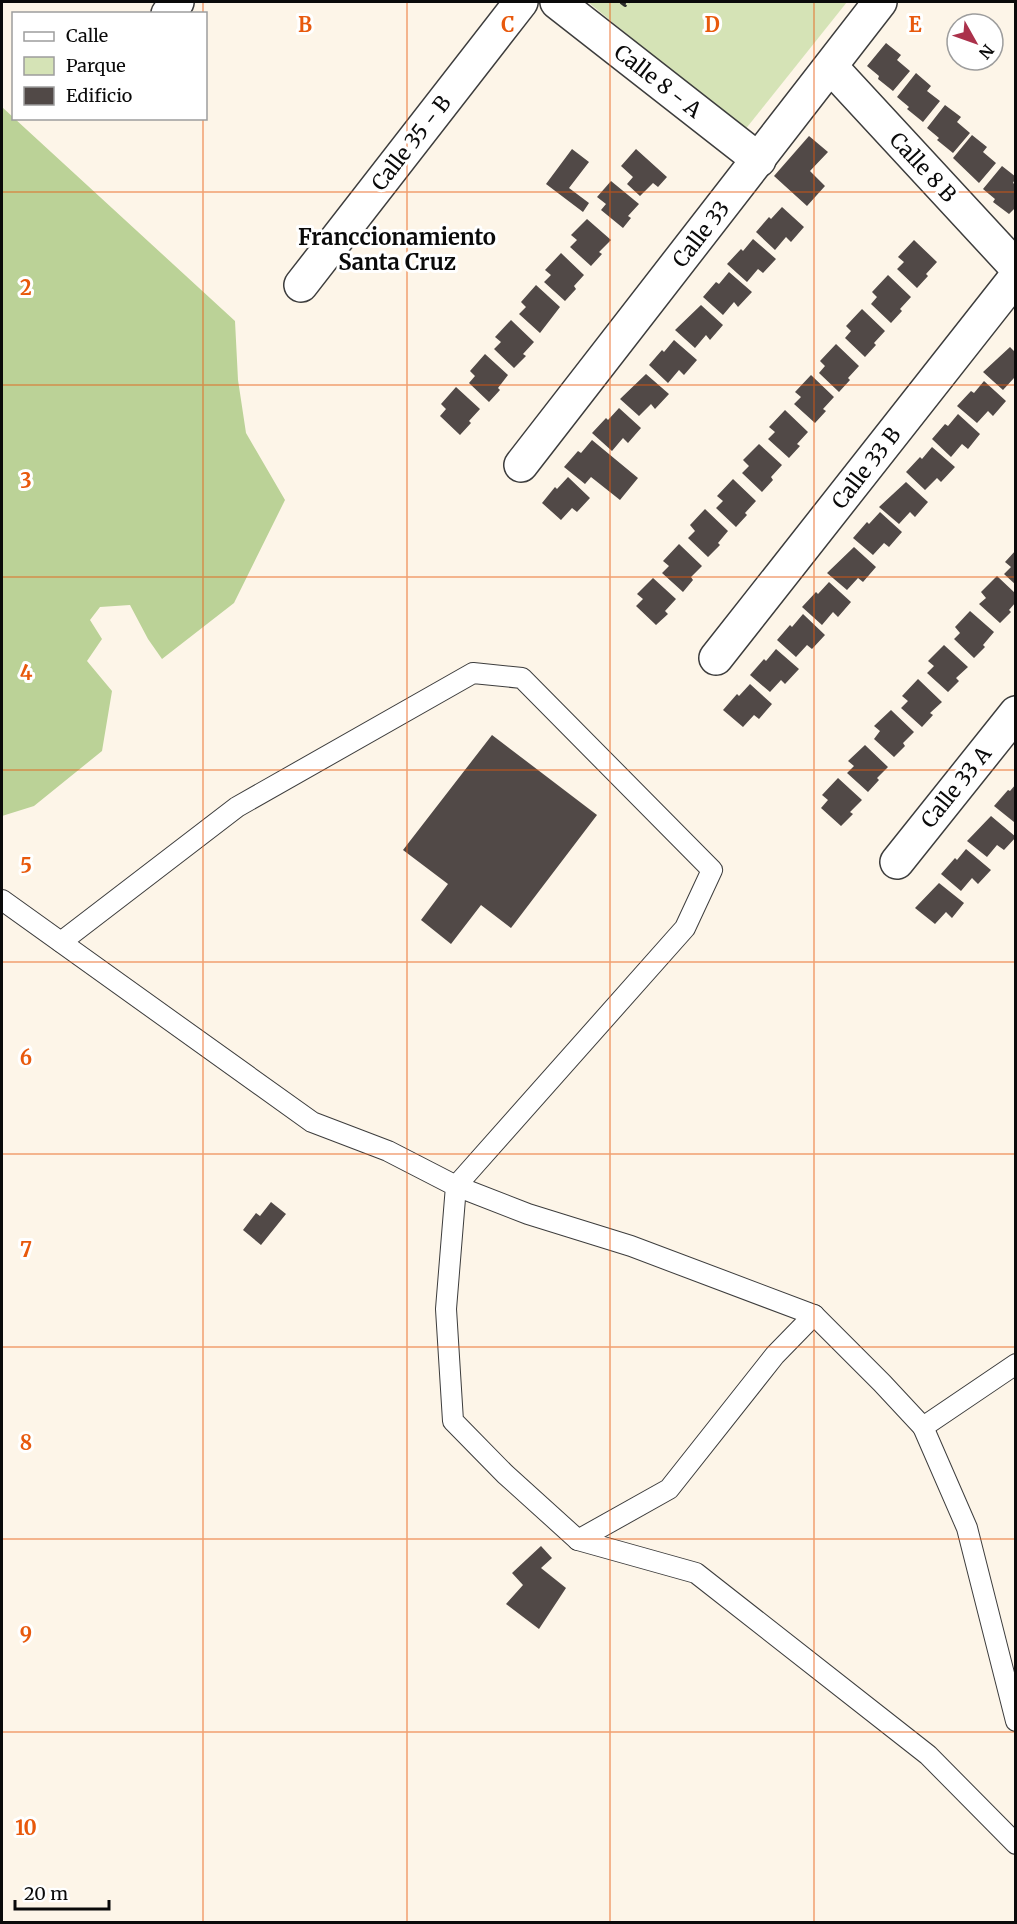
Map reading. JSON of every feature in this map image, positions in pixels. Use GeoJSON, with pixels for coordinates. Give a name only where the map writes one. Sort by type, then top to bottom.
{"type":"FeatureCollection","features":[{"type":"Feature","properties":{"kind":"street","name":"Calle 35 - B"},"geometry":{"type":"LineString","coordinates":[[301,285],[521,2]]}},
{"type":"Feature","properties":{"kind":"street","name":"Calle 8 - A"},"geometry":{"type":"LineString","coordinates":[[557,2],[759,159]]}},
{"type":"Feature","properties":{"kind":"street","name":"Calle 33"},"geometry":{"type":"LineString","coordinates":[[521,465],[880,2]]}},
{"type":"Feature","properties":{"kind":"street","name":"Calle 8 B"},"geometry":{"type":"LineString","coordinates":[[831,67],[1016,267]]}},
{"type":"Feature","properties":{"kind":"street","name":"Calle 33 B"},"geometry":{"type":"LineString","coordinates":[[716,658],[1016,277]]}},
{"type":"Feature","properties":{"kind":"street","name":"Calle 33 A"},"geometry":{"type":"LineString","coordinates":[[897,862],[1016,713]]}},
{"type":"Feature","properties":{"kind":"lane"},"geometry":{"type":"LineString","coordinates":[[60,942],[247,801],[473,672],[522,678],[712,870],[685,928],[456,1186],[446,1309],[453,1421],[505,1474],[578,1540],[696,1573],[928,1755],[1016,1844]]}},
{"type":"Feature","properties":{"kind":"lane"},"geometry":{"type":"LineString","coordinates":[[2,900],[312,1122],[388,1151],[456,1186],[528,1214],[630,1246],[814,1316],[882,1383],[922,1427],[967,1528],[1016,1721]]}},
{"type":"Feature","properties":{"kind":"lane"},"geometry":{"type":"LineString","coordinates":[[578,1540],[669,1489],[775,1355],[814,1316]]}},
{"type":"Feature","properties":{"kind":"lane"},"geometry":{"type":"LineString","coordinates":[[922,1427],[1016,1365]]}},
{"type":"Feature","properties":{"kind":"path"},"geometry":{"type":"LineString","coordinates":[[621,2],[626,5],[628,2]]}},
{"type":"Feature","properties":{"kind":"green space"},"geometry":{"type":"Polygon","coordinates":[[[588,2],[847,2],[744,131],[588,2]]]}},
{"type":"Feature","properties":{"kind":"green space"},"geometry":{"type":"Polygon","coordinates":[[[2,107],[12,116],[12,120],[16,120],[235,321],[238,380],[246,433],[285,500],[234,603],[162,659],[148,639],[130,605],[100,607],[90,620],[102,639],[87,661],[112,691],[102,751],[34,806],[2,816],[2,107]]]}},
{"type":"Feature","properties":{"kind":"building"},"geometry":{"type":"Polygon","coordinates":[[[886,43],[901,55],[897,60],[910,71],[893,91],[867,66],[886,43]]]}},
{"type":"Feature","properties":{"kind":"building"},"geometry":{"type":"Polygon","coordinates":[[[916,73],[931,86],[927,91],[940,101],[923,122],[897,97],[916,73]]]}},
{"type":"Feature","properties":{"kind":"building"},"geometry":{"type":"Polygon","coordinates":[[[945,105],[961,117],[957,122],[970,133],[953,153],[927,128],[945,105]]]}},
{"type":"Feature","properties":{"kind":"building"},"geometry":{"type":"Polygon","coordinates":[[[972,135],[987,147],[983,152],[996,163],[979,183],[953,158],[972,135]]]}},
{"type":"Feature","properties":{"kind":"building"},"geometry":{"type":"Polygon","coordinates":[[[809,136],[828,152],[810,171],[825,186],[807,206],[774,176],[809,136]]]}},
{"type":"Feature","properties":{"kind":"building"},"geometry":{"type":"Polygon","coordinates":[[[572,149],[589,162],[569,188],[589,203],[583,212],[546,184],[572,149]]]}},
{"type":"Feature","properties":{"kind":"building"},"geometry":{"type":"Polygon","coordinates":[[[636,149],[667,177],[658,187],[653,183],[640,196],[627,184],[633,177],[621,166],[636,149]]]}},
{"type":"Feature","properties":{"kind":"building"},"geometry":{"type":"Polygon","coordinates":[[[1002,166],[1016,177],[1013,183],[1016,185],[1016,207],[1009,214],[993,202],[995,199],[983,189],[1002,166]]]}},
{"type":"Feature","properties":{"kind":"building"},"geometry":{"type":"Polygon","coordinates":[[[611,181],[639,204],[628,216],[631,218],[623,228],[601,210],[606,204],[597,197],[611,181]]]}},
{"type":"Feature","properties":{"kind":"building"},"geometry":{"type":"Polygon","coordinates":[[[782,207],[804,227],[791,242],[786,237],[775,250],[756,232],[769,217],[771,219],[782,207]]]}},
{"type":"Feature","properties":{"kind":"building"},"geometry":{"type":"Polygon","coordinates":[[[587,219],[611,240],[599,252],[602,254],[591,266],[570,247],[577,240],[571,235],[587,219]]]}},
{"type":"Feature","properties":{"kind":"building"},"geometry":{"type":"Polygon","coordinates":[[[753,239],[776,259],[763,273],[758,269],[747,282],[727,264],[753,239]]]}},
{"type":"Feature","properties":{"kind":"building"},"geometry":{"type":"Polygon","coordinates":[[[914,240],[937,262],[917,288],[897,269],[904,262],[898,257],[914,240]]]}},
{"type":"Feature","properties":{"kind":"building"},"geometry":{"type":"Polygon","coordinates":[[[561,253],[584,275],[574,286],[576,289],[565,301],[544,282],[551,275],[545,270],[561,253]]]}},
{"type":"Feature","properties":{"kind":"building"},"geometry":{"type":"Polygon","coordinates":[[[729,272],[752,292],[738,307],[734,302],[723,315],[703,297],[716,282],[719,284],[729,272]]]}},
{"type":"Feature","properties":{"kind":"building"},"geometry":{"type":"Polygon","coordinates":[[[888,275],[911,297],[891,323],[871,304],[877,297],[872,292],[888,275]]]}},
{"type":"Feature","properties":{"kind":"building"},"geometry":{"type":"Polygon","coordinates":[[[536,285],[560,307],[540,333],[519,314],[526,307],[521,302],[536,285]]]}},
{"type":"Feature","properties":{"kind":"building"},"geometry":{"type":"Polygon","coordinates":[[[701,305],[723,325],[710,340],[706,335],[695,348],[675,330],[701,305]]]}},
{"type":"Feature","properties":{"kind":"building"},"geometry":{"type":"Polygon","coordinates":[[[862,309],[885,331],[865,357],[845,338],[851,331],[846,326],[862,309]]]}},
{"type":"Feature","properties":{"kind":"building"},"geometry":{"type":"Polygon","coordinates":[[[511,320],[534,342],[523,354],[526,356],[514,368],[494,349],[501,342],[495,337],[511,320]]]}},
{"type":"Feature","properties":{"kind":"building"},"geometry":{"type":"Polygon","coordinates":[[[674,340],[697,360],[684,375],[679,370],[668,383],[649,365],[674,340]]]}},
{"type":"Feature","properties":{"kind":"building"},"geometry":{"type":"Polygon","coordinates":[[[836,344],[859,366],[839,392],[819,373],[825,366],[820,361],[836,344]]]}},
{"type":"Feature","properties":{"kind":"building"},"geometry":{"type":"Polygon","coordinates":[[[1010,347],[1016,353],[1016,379],[1014,378],[1003,390],[983,372],[1010,347]]]}},
{"type":"Feature","properties":{"kind":"building"},"geometry":{"type":"Polygon","coordinates":[[[485,354],[508,375],[498,388],[500,390],[489,402],[469,383],[475,376],[470,371],[485,354]]]}},
{"type":"Feature","properties":{"kind":"building"},"geometry":{"type":"Polygon","coordinates":[[[646,374],[669,394],[655,409],[651,404],[639,416],[620,399],[646,374]]]}},
{"type":"Feature","properties":{"kind":"building"},"geometry":{"type":"Polygon","coordinates":[[[811,375],[834,397],[823,409],[826,411],[815,423],[794,404],[801,397],[795,392],[811,375]]]}},
{"type":"Feature","properties":{"kind":"building"},"geometry":{"type":"Polygon","coordinates":[[[984,381],[1006,401],[993,416],[988,411],[977,423],[957,406],[971,391],[974,393],[984,381]]]}},
{"type":"Feature","properties":{"kind":"building"},"geometry":{"type":"Polygon","coordinates":[[[456,387],[480,409],[460,435],[440,416],[446,409],[441,404],[456,387]]]}},
{"type":"Feature","properties":{"kind":"building"},"geometry":{"type":"Polygon","coordinates":[[[619,408],[641,428],[628,443],[623,438],[612,451],[592,433],[619,408]]]}},
{"type":"Feature","properties":{"kind":"building"},"geometry":{"type":"Polygon","coordinates":[[[785,410],[808,432],[797,444],[800,446],[789,458],[768,439],[775,432],[769,427],[785,410]]]}},
{"type":"Feature","properties":{"kind":"building"},"geometry":{"type":"Polygon","coordinates":[[[958,414],[980,434],[968,449],[962,444],[951,457],[932,439],[945,424],[948,426],[958,414]]]}},
{"type":"Feature","properties":{"kind":"building"},"geometry":{"type":"Polygon","coordinates":[[[592,440],[638,478],[620,500],[591,477],[585,484],[564,467],[592,440]]]}},
{"type":"Feature","properties":{"kind":"building"},"geometry":{"type":"Polygon","coordinates":[[[759,444],[782,465],[762,492],[742,473],[749,466],[743,460],[759,444]]]}},
{"type":"Feature","properties":{"kind":"building"},"geometry":{"type":"Polygon","coordinates":[[[932,447],[955,467],[941,482],[937,478],[925,490],[906,472],[932,447]]]}},
{"type":"Feature","properties":{"kind":"building"},"geometry":{"type":"Polygon","coordinates":[[[568,477],[590,498],[577,512],[572,508],[561,520],[542,503],[555,487],[557,489],[568,477]]]}},
{"type":"Feature","properties":{"kind":"building"},"geometry":{"type":"Polygon","coordinates":[[[733,479],[756,501],[736,527],[716,508],[723,501],[717,496],[733,479]]]}},
{"type":"Feature","properties":{"kind":"building"},"geometry":{"type":"Polygon","coordinates":[[[906,482],[928,502],[915,517],[910,512],[899,524],[879,507],[906,482]]]}},
{"type":"Feature","properties":{"kind":"building"},"geometry":{"type":"Polygon","coordinates":[[[705,509],[728,531],[718,543],[720,545],[708,557],[688,538],[695,531],[690,525],[705,509]]]}},
{"type":"Feature","properties":{"kind":"building"},"geometry":{"type":"Polygon","coordinates":[[[880,512],[902,532],[889,547],[884,543],[873,555],[853,538],[867,522],[869,524],[880,512]]]}},
{"type":"Feature","properties":{"kind":"building"},"geometry":{"type":"Polygon","coordinates":[[[679,544],[702,566],[691,577],[693,580],[683,592],[662,573],[669,566],[663,561],[679,544]]]}},
{"type":"Feature","properties":{"kind":"building"},"geometry":{"type":"Polygon","coordinates":[[[854,547],[876,567],[863,582],[858,578],[847,590],[827,573],[854,547]]]}},
{"type":"Feature","properties":{"kind":"building"},"geometry":{"type":"Polygon","coordinates":[[[1016,550],[1016,585],[1004,574],[1011,567],[1005,562],[1016,550]]]}},
{"type":"Feature","properties":{"kind":"building"},"geometry":{"type":"Polygon","coordinates":[[[997,576],[1016,594],[1016,602],[1009,610],[1011,612],[1000,623],[979,604],[986,598],[981,592],[997,576]]]}},
{"type":"Feature","properties":{"kind":"building"},"geometry":{"type":"Polygon","coordinates":[[[653,578],[676,599],[665,611],[668,614],[656,625],[636,606],[643,599],[637,594],[653,578]]]}},
{"type":"Feature","properties":{"kind":"building"},"geometry":{"type":"Polygon","coordinates":[[[829,582],[851,602],[838,617],[833,612],[822,625],[802,607],[829,582]]]}},
{"type":"Feature","properties":{"kind":"building"},"geometry":{"type":"Polygon","coordinates":[[[970,611],[994,632],[983,645],[985,647],[974,658],[954,639],[960,633],[955,627],[970,611]]]}},
{"type":"Feature","properties":{"kind":"building"},"geometry":{"type":"Polygon","coordinates":[[[803,614],[825,635],[812,649],[807,645],[796,657],[777,640],[803,614]]]}},
{"type":"Feature","properties":{"kind":"building"},"geometry":{"type":"Polygon","coordinates":[[[944,645],[968,667],[956,678],[959,681],[948,692],[927,673],[934,666],[928,661],[944,645]]]}},
{"type":"Feature","properties":{"kind":"building"},"geometry":{"type":"Polygon","coordinates":[[[776,649],[799,669],[785,684],[781,680],[770,692],[750,675],[776,649]]]}},
{"type":"Feature","properties":{"kind":"building"},"geometry":{"type":"Polygon","coordinates":[[[918,679],[942,702],[930,713],[933,715],[922,727],[901,708],[908,701],[902,696],[918,679]]]}},
{"type":"Feature","properties":{"kind":"building"},"geometry":{"type":"Polygon","coordinates":[[[750,684],[772,704],[759,719],[754,715],[743,727],[723,710],[737,694],[739,696],[750,684]]]}},
{"type":"Feature","properties":{"kind":"building"},"geometry":{"type":"Polygon","coordinates":[[[891,710],[914,732],[894,757],[874,739],[880,731],[874,726],[891,710]]]}},
{"type":"Feature","properties":{"kind":"building"},"geometry":{"type":"Polygon","coordinates":[[[492,735],[597,815],[511,928],[481,905],[451,944],[421,920],[448,884],[403,850],[492,735]]]}},
{"type":"Feature","properties":{"kind":"building"},"geometry":{"type":"Polygon","coordinates":[[[865,745],[888,767],[868,792],[847,773],[854,766],[848,761],[865,745]]]}},
{"type":"Feature","properties":{"kind":"building"},"geometry":{"type":"Polygon","coordinates":[[[838,778],[862,800],[841,826],[821,808],[828,800],[822,795],[838,778]]]}},
{"type":"Feature","properties":{"kind":"building"},"geometry":{"type":"Polygon","coordinates":[[[1016,784],[1016,821],[1014,822],[994,806],[1016,784]]]}},
{"type":"Feature","properties":{"kind":"building"},"geometry":{"type":"Polygon","coordinates":[[[991,816],[1016,837],[1004,850],[997,845],[987,857],[967,841],[991,816]]]}},
{"type":"Feature","properties":{"kind":"building"},"geometry":{"type":"Polygon","coordinates":[[[966,849],[991,870],[978,884],[972,878],[961,891],[941,874],[966,849]]]}},
{"type":"Feature","properties":{"kind":"building"},"geometry":{"type":"Polygon","coordinates":[[[939,883],[964,903],[952,918],[946,912],[935,924],[915,908],[939,883]]]}},
{"type":"Feature","properties":{"kind":"building"},"geometry":{"type":"Polygon","coordinates":[[[271,1202],[286,1214],[261,1245],[243,1230],[256,1213],[260,1216],[271,1202]]]}},
{"type":"Feature","properties":{"kind":"building"},"geometry":{"type":"Polygon","coordinates":[[[541,1546],[552,1558],[541,1568],[566,1588],[539,1629],[506,1604],[523,1585],[512,1573],[541,1546]]]}},
{"type":"Feature","properties":{"kind":"district","name":"Franccionamiento Santa Cruz"},"geometry":{"type":"Point","coordinates":[397,250]}}]}
